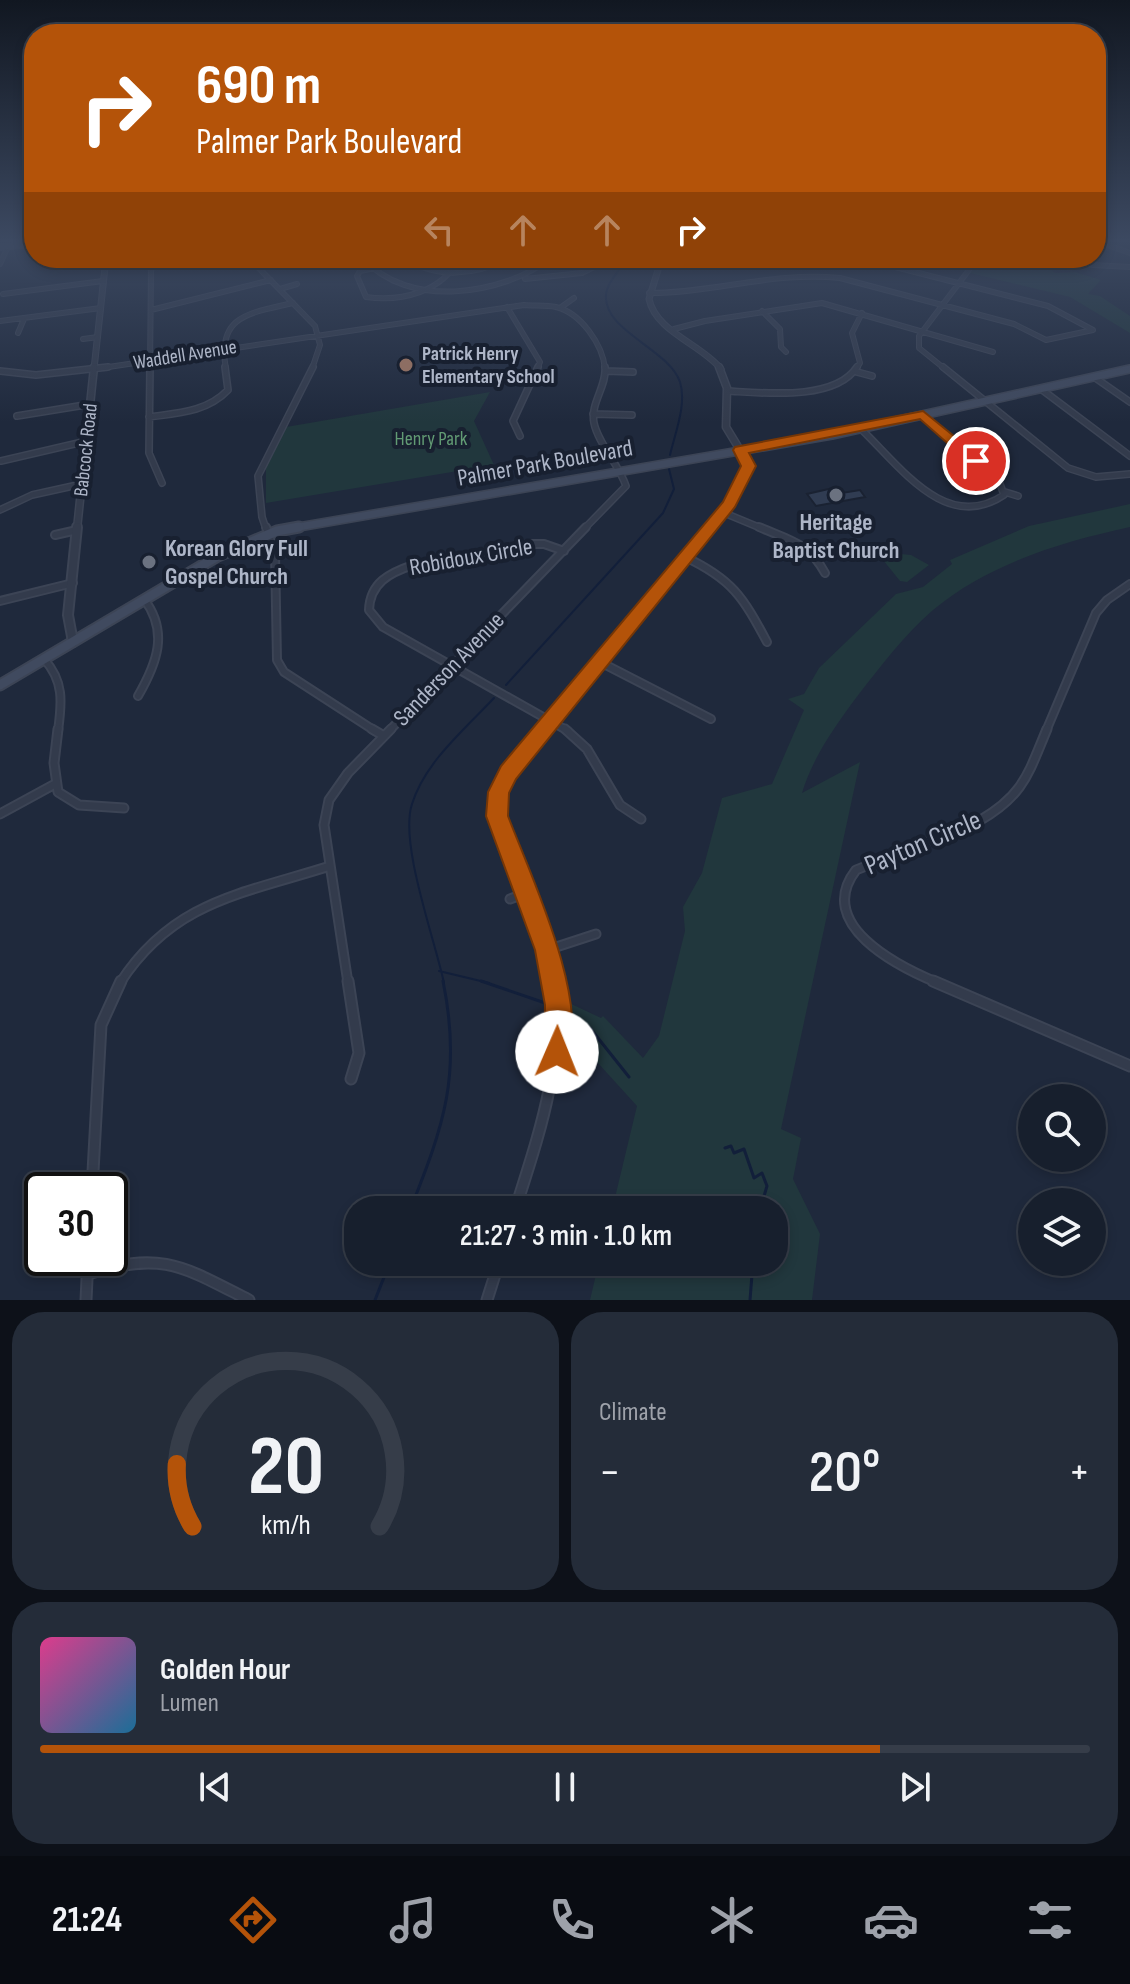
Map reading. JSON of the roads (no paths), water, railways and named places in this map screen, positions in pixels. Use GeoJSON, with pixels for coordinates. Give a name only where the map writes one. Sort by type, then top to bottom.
{"type":"FeatureCollection","features":[{"type":"Feature","properties":{"kind":"main road","name":"Palmer Park Boulevard"},"geometry":{"type":"LineString","coordinates":[[0,685],[218,556],[268,533],[316,522],[861,429],[1130,369]]}},
{"type":"Feature","properties":{"kind":"street","name":"Babcock Road"},"geometry":{"type":"LineString","coordinates":[[73,642],[68,624],[102,301]]}},
{"type":"Feature","properties":{"kind":"street"},"geometry":{"type":"LineString","coordinates":[[151,301],[149,453],[162,483]]}},
{"type":"Feature","properties":{"kind":"street"},"geometry":{"type":"LineString","coordinates":[[151,310],[190,301]]}},
{"type":"Feature","properties":{"kind":"street"},"geometry":{"type":"LineString","coordinates":[[291,301],[319,334],[320,349],[261,465],[258,482],[275,553],[275,653],[279,666],[384,736]]}},
{"type":"Feature","properties":{"kind":"street"},"geometry":{"type":"LineString","coordinates":[[570,301],[560,308],[582,323],[602,350],[607,371],[593,414],[595,428],[621,471]]}},
{"type":"Feature","properties":{"kind":"street"},"geometry":{"type":"LineString","coordinates":[[519,1196],[550,1095],[557,1052],[557,1005],[547,950],[499,828],[496,804],[509,772],[722,512],[748,470],[748,463],[726,423],[728,391],[724,374],[715,361],[653,310],[651,301]]}},
{"type":"Feature","properties":{"kind":"street"},"geometry":{"type":"LineString","coordinates":[[926,301],[1022,327],[1046,340],[1093,330],[1048,306],[1027,301]]}},
{"type":"Feature","properties":{"kind":"street"},"geometry":{"type":"LineString","coordinates":[[945,301],[923,330],[917,344],[922,352],[1068,468],[1096,477],[1130,474]]}},
{"type":"Feature","properties":{"kind":"street"},"geometry":{"type":"LineString","coordinates":[[674,329],[816,302],[993,352]]}},
{"type":"Feature","properties":{"kind":"street"},"geometry":{"type":"LineString","coordinates":[[149,417],[199,408],[222,397],[228,387],[225,335],[234,324],[255,314],[293,303]]}},
{"type":"Feature","properties":{"kind":"street","name":"Waddell Avenue"},"geometry":{"type":"LineString","coordinates":[[1,372],[48,375],[94,370],[507,307],[538,305],[560,308]]}},
{"type":"Feature","properties":{"kind":"street"},"geometry":{"type":"LineString","coordinates":[[507,307],[540,362],[513,421],[520,436]]}},
{"type":"Feature","properties":{"kind":"street"},"geometry":{"type":"LineString","coordinates":[[0,321],[101,308]]}},
{"type":"Feature","properties":{"kind":"street"},"geometry":{"type":"LineString","coordinates":[[762,311],[780,329],[781,347],[786,352]]}},
{"type":"Feature","properties":{"kind":"street"},"geometry":{"type":"LineString","coordinates":[[728,391],[795,393],[839,383],[857,372],[860,360],[851,335],[862,313]]}},
{"type":"Feature","properties":{"kind":"street"},"geometry":{"type":"LineString","coordinates":[[18,333],[24,319]]}},
{"type":"Feature","properties":{"kind":"street"},"geometry":{"type":"LineString","coordinates":[[83,339],[98,337]]}},
{"type":"Feature","properties":{"kind":"street"},"geometry":{"type":"LineString","coordinates":[[607,371],[633,372]]}},
{"type":"Feature","properties":{"kind":"street"},"geometry":{"type":"LineString","coordinates":[[857,372],[872,376]]}},
{"type":"Feature","properties":{"kind":"street"},"geometry":{"type":"LineString","coordinates":[[300,374],[309,375]]}},
{"type":"Feature","properties":{"kind":"street"},"geometry":{"type":"LineString","coordinates":[[1094,377],[1130,402]]}},
{"type":"Feature","properties":{"kind":"street"},"geometry":{"type":"LineString","coordinates":[[1041,389],[1130,456]]}},
{"type":"Feature","properties":{"kind":"street"},"geometry":{"type":"LineString","coordinates":[[17,416],[91,404]]}},
{"type":"Feature","properties":{"kind":"street"},"geometry":{"type":"LineString","coordinates":[[593,414],[632,415]]}},
{"type":"Feature","properties":{"kind":"street"},"geometry":{"type":"LineString","coordinates":[[923,415],[999,481],[1005,492],[1018,496]]}},
{"type":"Feature","properties":{"kind":"street"},"geometry":{"type":"LineString","coordinates":[[861,429],[933,498],[950,507],[963,509],[984,504],[1001,498],[1005,492]]}},
{"type":"Feature","properties":{"kind":"street"},"geometry":{"type":"LineString","coordinates":[[1,461],[87,441]]}},
{"type":"Feature","properties":{"kind":"street"},"geometry":{"type":"LineString","coordinates":[[261,445],[271,446]]}},
{"type":"Feature","properties":{"kind":"street","name":"Sanderson Avenue"},"geometry":{"type":"LineString","coordinates":[[351,1079],[359,1053],[324,825],[326,808],[348,773],[624,490],[626,482],[621,471]]}},
{"type":"Feature","properties":{"kind":"street"},"geometry":{"type":"LineString","coordinates":[[0,510],[32,495],[82,484]]}},
{"type":"Feature","properties":{"kind":"street"},"geometry":{"type":"LineString","coordinates":[[949,515],[950,507]]}},
{"type":"Feature","properties":{"kind":"street"},"geometry":{"type":"LineString","coordinates":[[722,512],[800,543],[816,556],[825,573]]}},
{"type":"Feature","properties":{"kind":"street"},"geometry":{"type":"LineString","coordinates":[[55,535],[77,530]]}},
{"type":"Feature","properties":{"kind":"street","name":"Robidoux Circle"},"geometry":{"type":"LineString","coordinates":[[564,551],[544,544],[528,544],[411,566],[383,578],[370,597],[369,610],[376,622],[577,737],[620,805],[641,819]]}},
{"type":"Feature","properties":{"kind":"street"},"geometry":{"type":"LineString","coordinates":[[685,557],[734,583],[767,642]]}},
{"type":"Feature","properties":{"kind":"street"},"geometry":{"type":"LineString","coordinates":[[0,601],[73,583]]}},
{"type":"Feature","properties":{"kind":"street","name":"Payton Circle"},"geometry":{"type":"LineString","coordinates":[[1130,584],[1107,600],[1096,613],[1029,778],[1020,791],[979,821],[856,870],[849,876],[844,894],[858,933],[869,946],[897,966],[1130,1066]]}},
{"type":"Feature","properties":{"kind":"street"},"geometry":{"type":"LineString","coordinates":[[138,696],[155,666],[160,627],[158,615],[144,599]]}},
{"type":"Feature","properties":{"kind":"street"},"geometry":{"type":"LineString","coordinates":[[44,659],[57,676],[60,689],[53,770],[55,784],[62,797],[71,802],[97,808],[124,808]]}},
{"type":"Feature","properties":{"kind":"street"},"geometry":{"type":"LineString","coordinates":[[600,662],[711,719]]}},
{"type":"Feature","properties":{"kind":"street"},"geometry":{"type":"LineString","coordinates":[[0,814],[55,784]]}},
{"type":"Feature","properties":{"kind":"street"},"geometry":{"type":"LineString","coordinates":[[93,1172],[99,1043],[107,1007],[124,974],[164,930],[199,908],[330,866]]}},
{"type":"Feature","properties":{"kind":"street"},"geometry":{"type":"LineString","coordinates":[[510,899],[526,893]]}},
{"type":"Feature","properties":{"kind":"street"},"geometry":{"type":"LineString","coordinates":[[547,950],[596,934]]}},
{"type":"Feature","properties":{"kind":"street"},"geometry":{"type":"LineString","coordinates":[[128,1261],[159,1259],[249,1300]]}},
{"type":"Feature","properties":{"kind":"street"},"geometry":{"type":"LineString","coordinates":[[86,1300],[88,1276]]}},
{"type":"Feature","properties":{"kind":"street"},"geometry":{"type":"LineString","coordinates":[[487,1300],[495,1276]]}},
{"type":"Feature","properties":{"kind":"waterway"},"geometry":{"type":"LineString","coordinates":[[607,301],[615,319],[674,370],[680,382],[681,409],[670,455]]}},
{"type":"Feature","properties":{"kind":"waterway"},"geometry":{"type":"LineString","coordinates":[[506,685],[663,513],[674,489],[669,469]]}},
{"type":"Feature","properties":{"kind":"waterway"},"geometry":{"type":"LineString","coordinates":[[441,971],[414,866],[409,821],[412,804],[436,760],[494,698]]}},
{"type":"Feature","properties":{"kind":"waterway"},"geometry":{"type":"LineString","coordinates":[[441,971],[482,981]]}},
{"type":"Feature","properties":{"kind":"waterway"},"geometry":{"type":"LineString","coordinates":[[441,971],[444,983]]}},
{"type":"Feature","properties":{"kind":"waterway"},"geometry":{"type":"LineString","coordinates":[[415,1196],[440,1125],[450,1072],[451,1044],[443,981]]}},
{"type":"Feature","properties":{"kind":"waterway"},"geometry":{"type":"LineString","coordinates":[[482,981],[489,983]]}},
{"type":"Feature","properties":{"kind":"waterway"},"geometry":{"type":"LineString","coordinates":[[482,981],[551,1005]]}},
{"type":"Feature","properties":{"kind":"waterway"},"geometry":{"type":"LineString","coordinates":[[563,1011],[590,1028],[629,1077]]}},
{"type":"Feature","properties":{"kind":"waterway"},"geometry":{"type":"LineString","coordinates":[[725,1148],[731,1146],[734,1153],[744,1149],[754,1178],[762,1173],[767,1186],[764,1196]]}},
{"type":"Feature","properties":{"kind":"waterway"},"geometry":{"type":"LineString","coordinates":[[375,1300],[384,1276]]}},
{"type":"Feature","properties":{"kind":"waterway"},"geometry":{"type":"LineString","coordinates":[[750,1300],[752,1276]]}},
{"type":"Feature","properties":{"kind":"place","name":"Patrick Henry Elementary School"},"geometry":{"type":"Point","coordinates":[406,365]}},
{"type":"Feature","properties":{"kind":"place","name":"Heritage Baptist Church"},"geometry":{"type":"Point","coordinates":[836,495]}},
{"type":"Feature","properties":{"kind":"place","name":"Korean Glory Full Gospel Church"},"geometry":{"type":"Point","coordinates":[149,562]}},
{"type":"Feature","properties":{"kind":"park label","name":"Henry Park"},"geometry":{"type":"Point","coordinates":[431,439]}}]}
